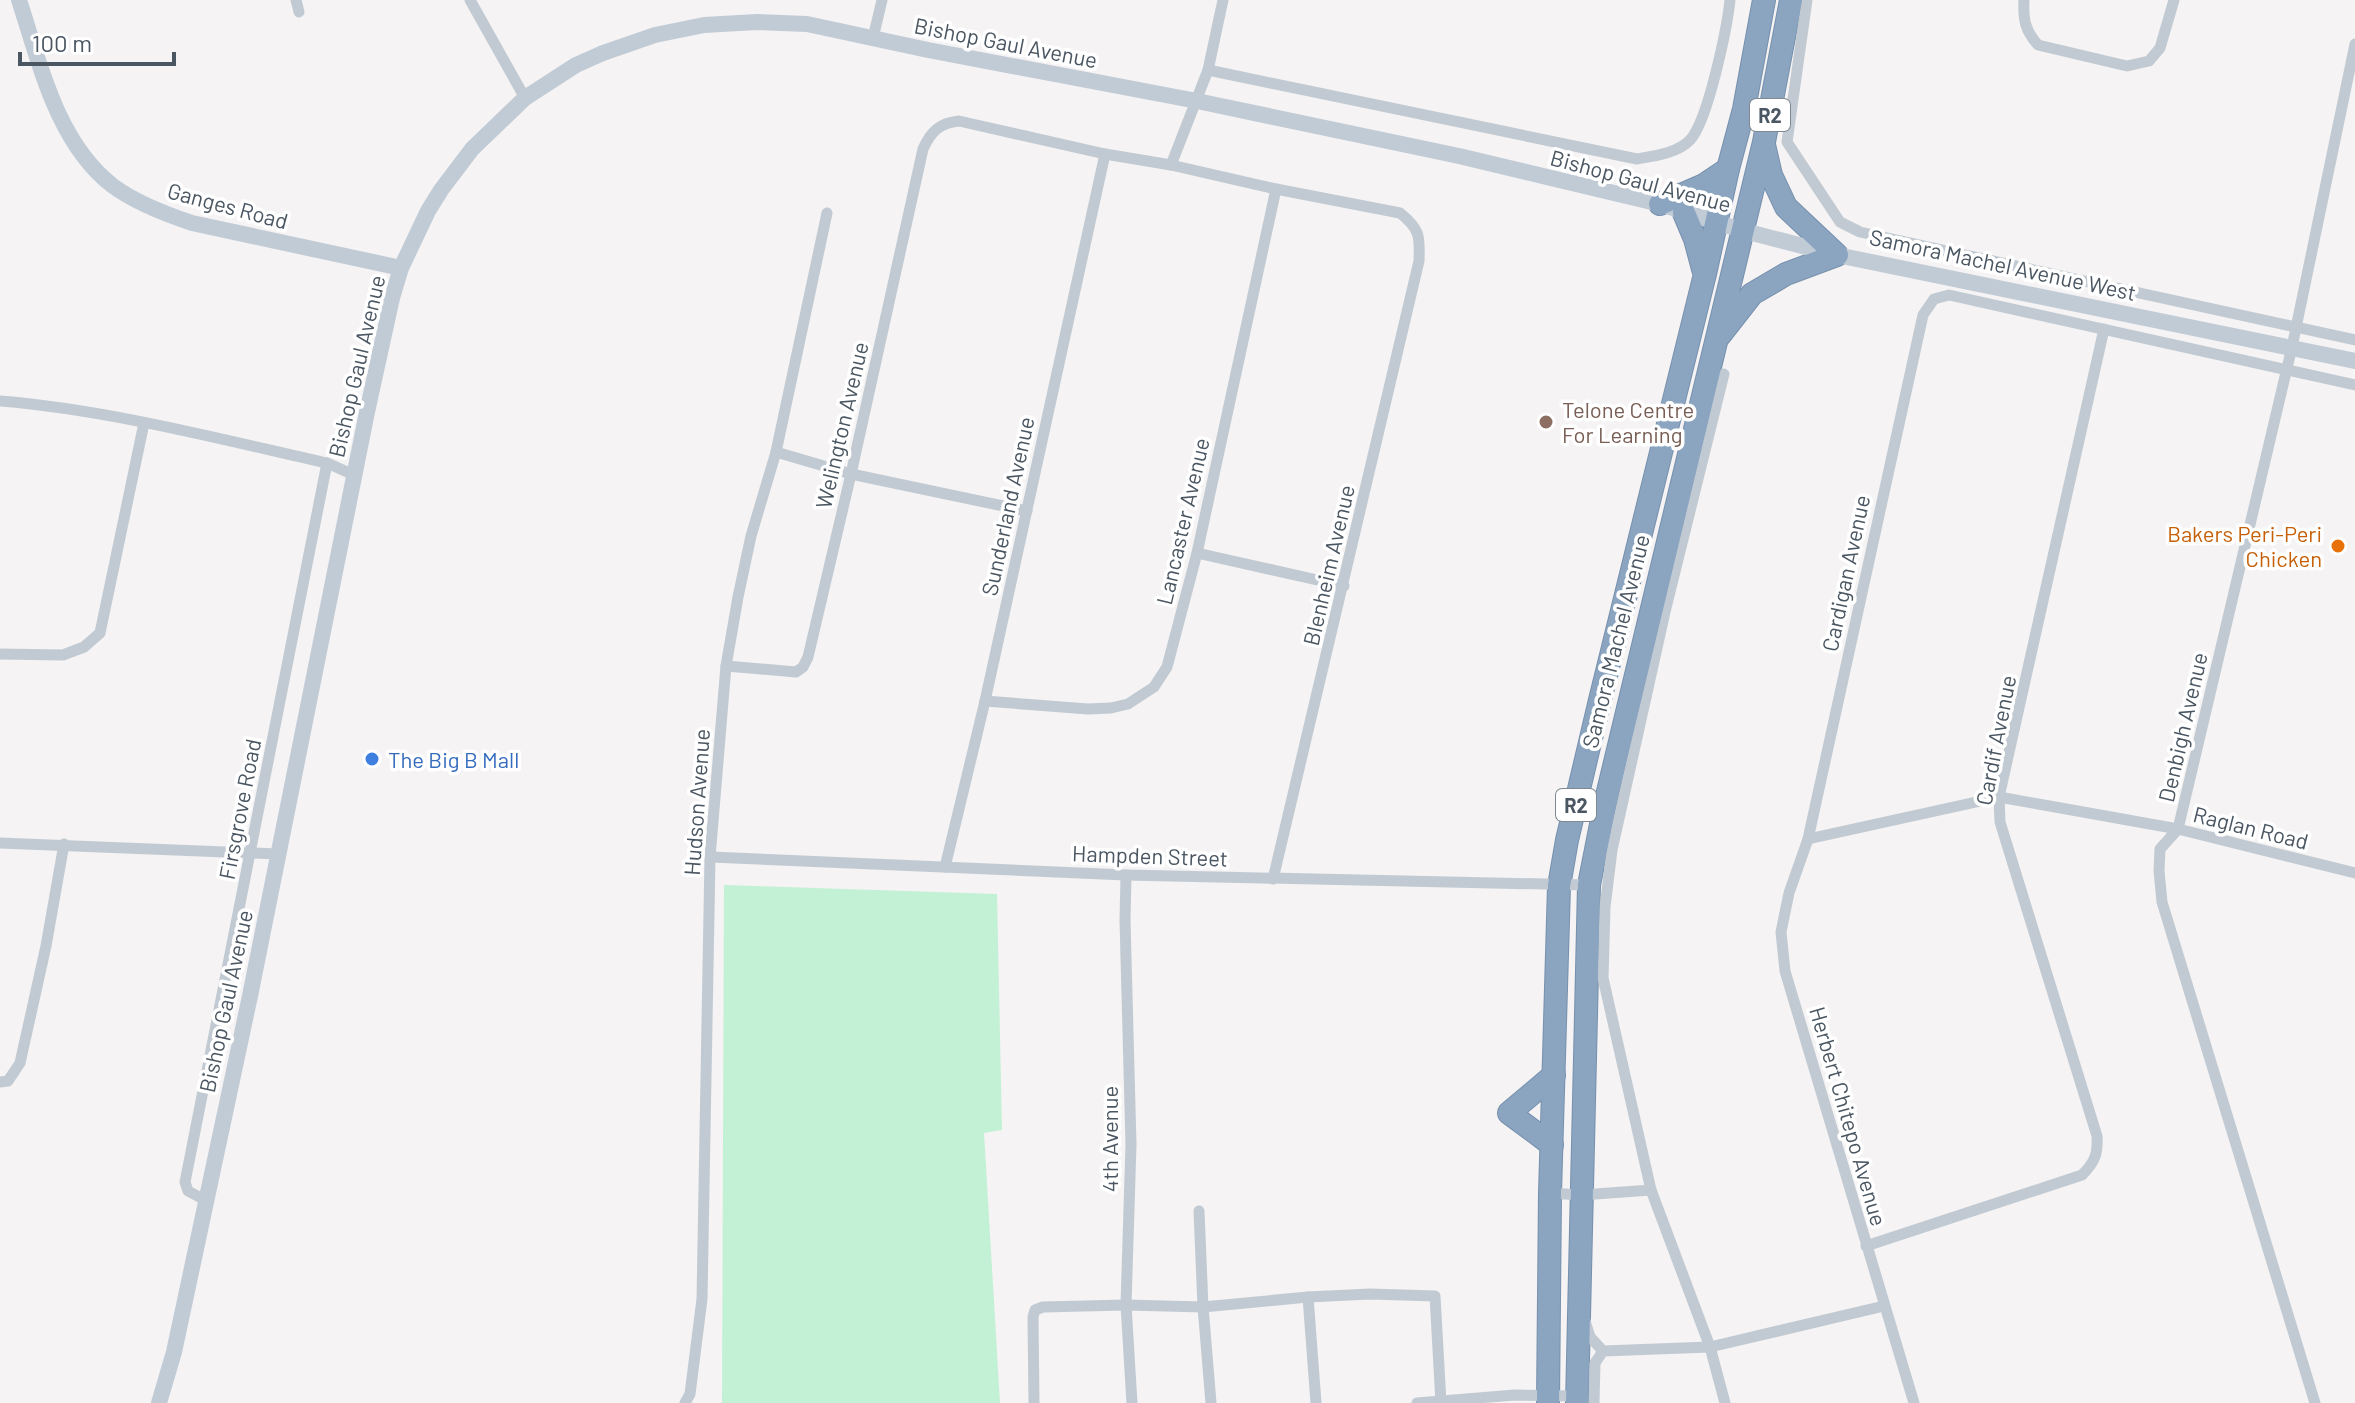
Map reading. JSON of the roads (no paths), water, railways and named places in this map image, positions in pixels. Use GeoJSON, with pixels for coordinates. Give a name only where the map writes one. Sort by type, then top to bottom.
{"type":"FeatureCollection","features":[{"type":"Feature","properties":{"kind":"highway","name":"R2"},"geometry":{"type":"LineString","coordinates":[[1716,221],[1752,74],[1764,0]]}},
{"type":"Feature","properties":{"kind":"highway","name":"R2"},"geometry":{"type":"LineString","coordinates":[[1741,230],[1764,142],[1791,0]]}},
{"type":"Feature","properties":{"kind":"highway"},"geometry":{"type":"LineString","coordinates":[[1715,343],[1752,294],[1786,274],[1837,255],[1786,207],[1771,175],[1764,142]]}},
{"type":"Feature","properties":{"kind":"highway"},"geometry":{"type":"LineString","coordinates":[[1660,204],[1704,185],[1728,169]]}},
{"type":"Feature","properties":{"kind":"highway"},"geometry":{"type":"LineString","coordinates":[[1684,213],[1705,274]]}},
{"type":"Feature","properties":{"kind":"highway","name":"Samora Machel Avenue"},"geometry":{"type":"LineString","coordinates":[[1548,1399],[1550,1193],[1559,886],[1567,840],[1716,221]]}},
{"type":"Feature","properties":{"kind":"highway","name":"Samora Machel Avenue"},"geometry":{"type":"LineString","coordinates":[[1583,1401],[1579,1304],[1589,885],[1605,804],[1741,230]]}},
{"type":"Feature","properties":{"kind":"highway"},"geometry":{"type":"LineString","coordinates":[[1552,1145],[1509,1113],[1554,1075]]}},
{"type":"Feature","properties":{"kind":"main road","name":"Ganges Road"},"geometry":{"type":"LineString","coordinates":[[19,0],[39,63],[66,128],[78,150],[113,186],[143,203],[192,223],[401,268]]}},
{"type":"Feature","properties":{"kind":"main road","name":"Bishop Gaul Avenue"},"geometry":{"type":"LineString","coordinates":[[168,1403],[174,1352],[205,1200],[250,996],[354,475],[386,323],[401,268],[441,190],[472,149],[525,98],[576,65],[631,42],[676,30],[726,23],[785,22],[1197,101],[1459,156],[1660,204],[1741,230],[1837,255],[2355,361]]}},
{"type":"Feature","properties":{"kind":"main road","name":"Bishop Gaul Avenue"},"geometry":{"type":"LineString","coordinates":[[159,1403],[174,1352]]}},
{"type":"Feature","properties":{"kind":"street"},"geometry":{"type":"LineString","coordinates":[[470,0],[525,98]]}},
{"type":"Feature","properties":{"kind":"street"},"geometry":{"type":"LineString","coordinates":[[873,38],[882,0]]}},
{"type":"Feature","properties":{"kind":"street"},"geometry":{"type":"LineString","coordinates":[[1171,165],[1208,70],[1223,0]]}},
{"type":"Feature","properties":{"kind":"street","name":"Bishop Gaul Avenue"},"geometry":{"type":"LineString","coordinates":[[1208,70],[1637,159],[1666,154],[1690,141],[1706,112],[1730,0]]}},
{"type":"Feature","properties":{"kind":"street","name":"Samora Machel Avenue West"},"geometry":{"type":"LineString","coordinates":[[1807,0],[1787,142],[1840,222],[1860,232],[2355,340]]}},
{"type":"Feature","properties":{"kind":"street"},"geometry":{"type":"LineString","coordinates":[[2024,0],[2023,19],[2028,33],[2038,45],[2127,66],[2149,61],[2160,48],[2174,0]]}},
{"type":"Feature","properties":{"kind":"street","name":"Denbigh Avenue"},"geometry":{"type":"LineString","coordinates":[[2315,1403],[2162,902],[2159,871],[2160,849],[2178,829],[2292,347],[2355,44]]}},
{"type":"Feature","properties":{"kind":"street","name":"Welington Avenue"},"geometry":{"type":"LineString","coordinates":[[726,666],[787,673],[803,667],[808,657],[928,137],[946,122],[959,121],[1105,154]]}},
{"type":"Feature","properties":{"kind":"street"},"geometry":{"type":"LineString","coordinates":[[1105,154],[1171,165],[1276,189]]}},
{"type":"Feature","properties":{"kind":"street","name":"Sunderland Avenue"},"geometry":{"type":"LineString","coordinates":[[945,867],[985,701],[1105,154]]}},
{"type":"Feature","properties":{"kind":"street","name":"Blenheim Avenue"},"geometry":{"type":"LineString","coordinates":[[1273,879],[1419,261],[1420,241],[1415,225],[1400,213],[1276,189]]}},
{"type":"Feature","properties":{"kind":"street","name":"Lancaster Avenue"},"geometry":{"type":"LineString","coordinates":[[985,701],[1111,708],[1128,704],[1154,687],[1167,667],[1197,553],[1276,189]]}},
{"type":"Feature","properties":{"kind":"street","name":"Hudson Avenue"},"geometry":{"type":"LineString","coordinates":[[685,1403],[690,1394],[702,1299],[710,857],[726,666],[751,536],[776,452],[827,213]]}},
{"type":"Feature","properties":{"kind":"street","name":"Cardigan Avenue"},"geometry":{"type":"LineString","coordinates":[[1808,839],[1923,315],[1934,299],[1949,295],[2104,329]]}},
{"type":"Feature","properties":{"kind":"street"},"geometry":{"type":"LineString","coordinates":[[2104,329],[2355,385]]}},
{"type":"Feature","properties":{"kind":"street","name":"Cardif Avenue"},"geometry":{"type":"LineString","coordinates":[[1866,1246],[2082,1175],[2093,1164],[2098,1151],[2097,1136],[2000,822],[1999,797],[2104,329]]}},
{"type":"Feature","properties":{"kind":"street"},"geometry":{"type":"LineString","coordinates":[[1724,374],[1665,612],[1612,850],[1603,978],[1651,1190],[1710,1347],[1725,1403]]}},
{"type":"Feature","properties":{"kind":"street"},"geometry":{"type":"LineString","coordinates":[[0,401],[32,403],[144,423],[327,463],[354,475]]}},
{"type":"Feature","properties":{"kind":"street"},"geometry":{"type":"LineString","coordinates":[[0,654],[63,655],[84,647],[100,633],[144,423]]}},
{"type":"Feature","properties":{"kind":"street"},"geometry":{"type":"LineString","coordinates":[[776,452],[851,474],[1027,511]]}},
{"type":"Feature","properties":{"kind":"street","name":"Firsgrove Road"},"geometry":{"type":"LineString","coordinates":[[205,1200],[188,1191],[185,1182],[327,463]]}},
{"type":"Feature","properties":{"kind":"street"},"geometry":{"type":"LineString","coordinates":[[1197,553],[1344,586]]}},
{"type":"Feature","properties":{"kind":"street","name":"Raglan Road"},"geometry":{"type":"LineString","coordinates":[[1808,839],[1999,797],[2178,829],[2355,873]]}},
{"type":"Feature","properties":{"kind":"street","name":"Herbert Chitepo Avenue"},"geometry":{"type":"LineString","coordinates":[[1808,839],[1789,893],[1781,932],[1785,971],[1914,1403]]}},
{"type":"Feature","properties":{"kind":"street"},"geometry":{"type":"LineString","coordinates":[[0,843],[278,854]]}},
{"type":"Feature","properties":{"kind":"street"},"geometry":{"type":"LineString","coordinates":[[0,1082],[8,1081],[20,1063],[46,946],[64,844]]}},
{"type":"Feature","properties":{"kind":"street","name":"Hampden Street"},"geometry":{"type":"LineString","coordinates":[[710,857],[1126,875],[1589,885]]}},
{"type":"Feature","properties":{"kind":"street","name":"4th Avenue"},"geometry":{"type":"LineString","coordinates":[[1126,875],[1131,1131],[1126,1305],[1132,1403]]}},
{"type":"Feature","properties":{"kind":"street"},"geometry":{"type":"LineString","coordinates":[[1550,1193],[1581,1195],[1651,1190]]}},
{"type":"Feature","properties":{"kind":"street"},"geometry":{"type":"LineString","coordinates":[[1199,1211],[1211,1403]]}},
{"type":"Feature","properties":{"kind":"street"},"geometry":{"type":"LineString","coordinates":[[1034,1403],[1033,1317],[1035,1310],[1043,1307],[1203,1307],[1370,1294],[1435,1296],[1441,1402]]}},
{"type":"Feature","properties":{"kind":"street"},"geometry":{"type":"LineString","coordinates":[[1308,1297],[1316,1403]]}},
{"type":"Feature","properties":{"kind":"street"},"geometry":{"type":"LineString","coordinates":[[1579,1304],[1590,1337],[1603,1351],[1710,1347],[1884,1306]]}},
{"type":"Feature","properties":{"kind":"street"},"geometry":{"type":"LineString","coordinates":[[1417,1403],[1515,1395],[1583,1401],[1595,1363],[1603,1351]]}},
{"type":"Feature","properties":{"kind":"place","name":"Telone Centre For Learning"},"geometry":{"type":"Point","coordinates":[1546,422]}},
{"type":"Feature","properties":{"kind":"place","name":"Bakers Peri-Peri Chicken"},"geometry":{"type":"Point","coordinates":[2338,546]}},
{"type":"Feature","properties":{"kind":"place","name":"The Big B Mall"},"geometry":{"type":"Point","coordinates":[372,759]}}]}
